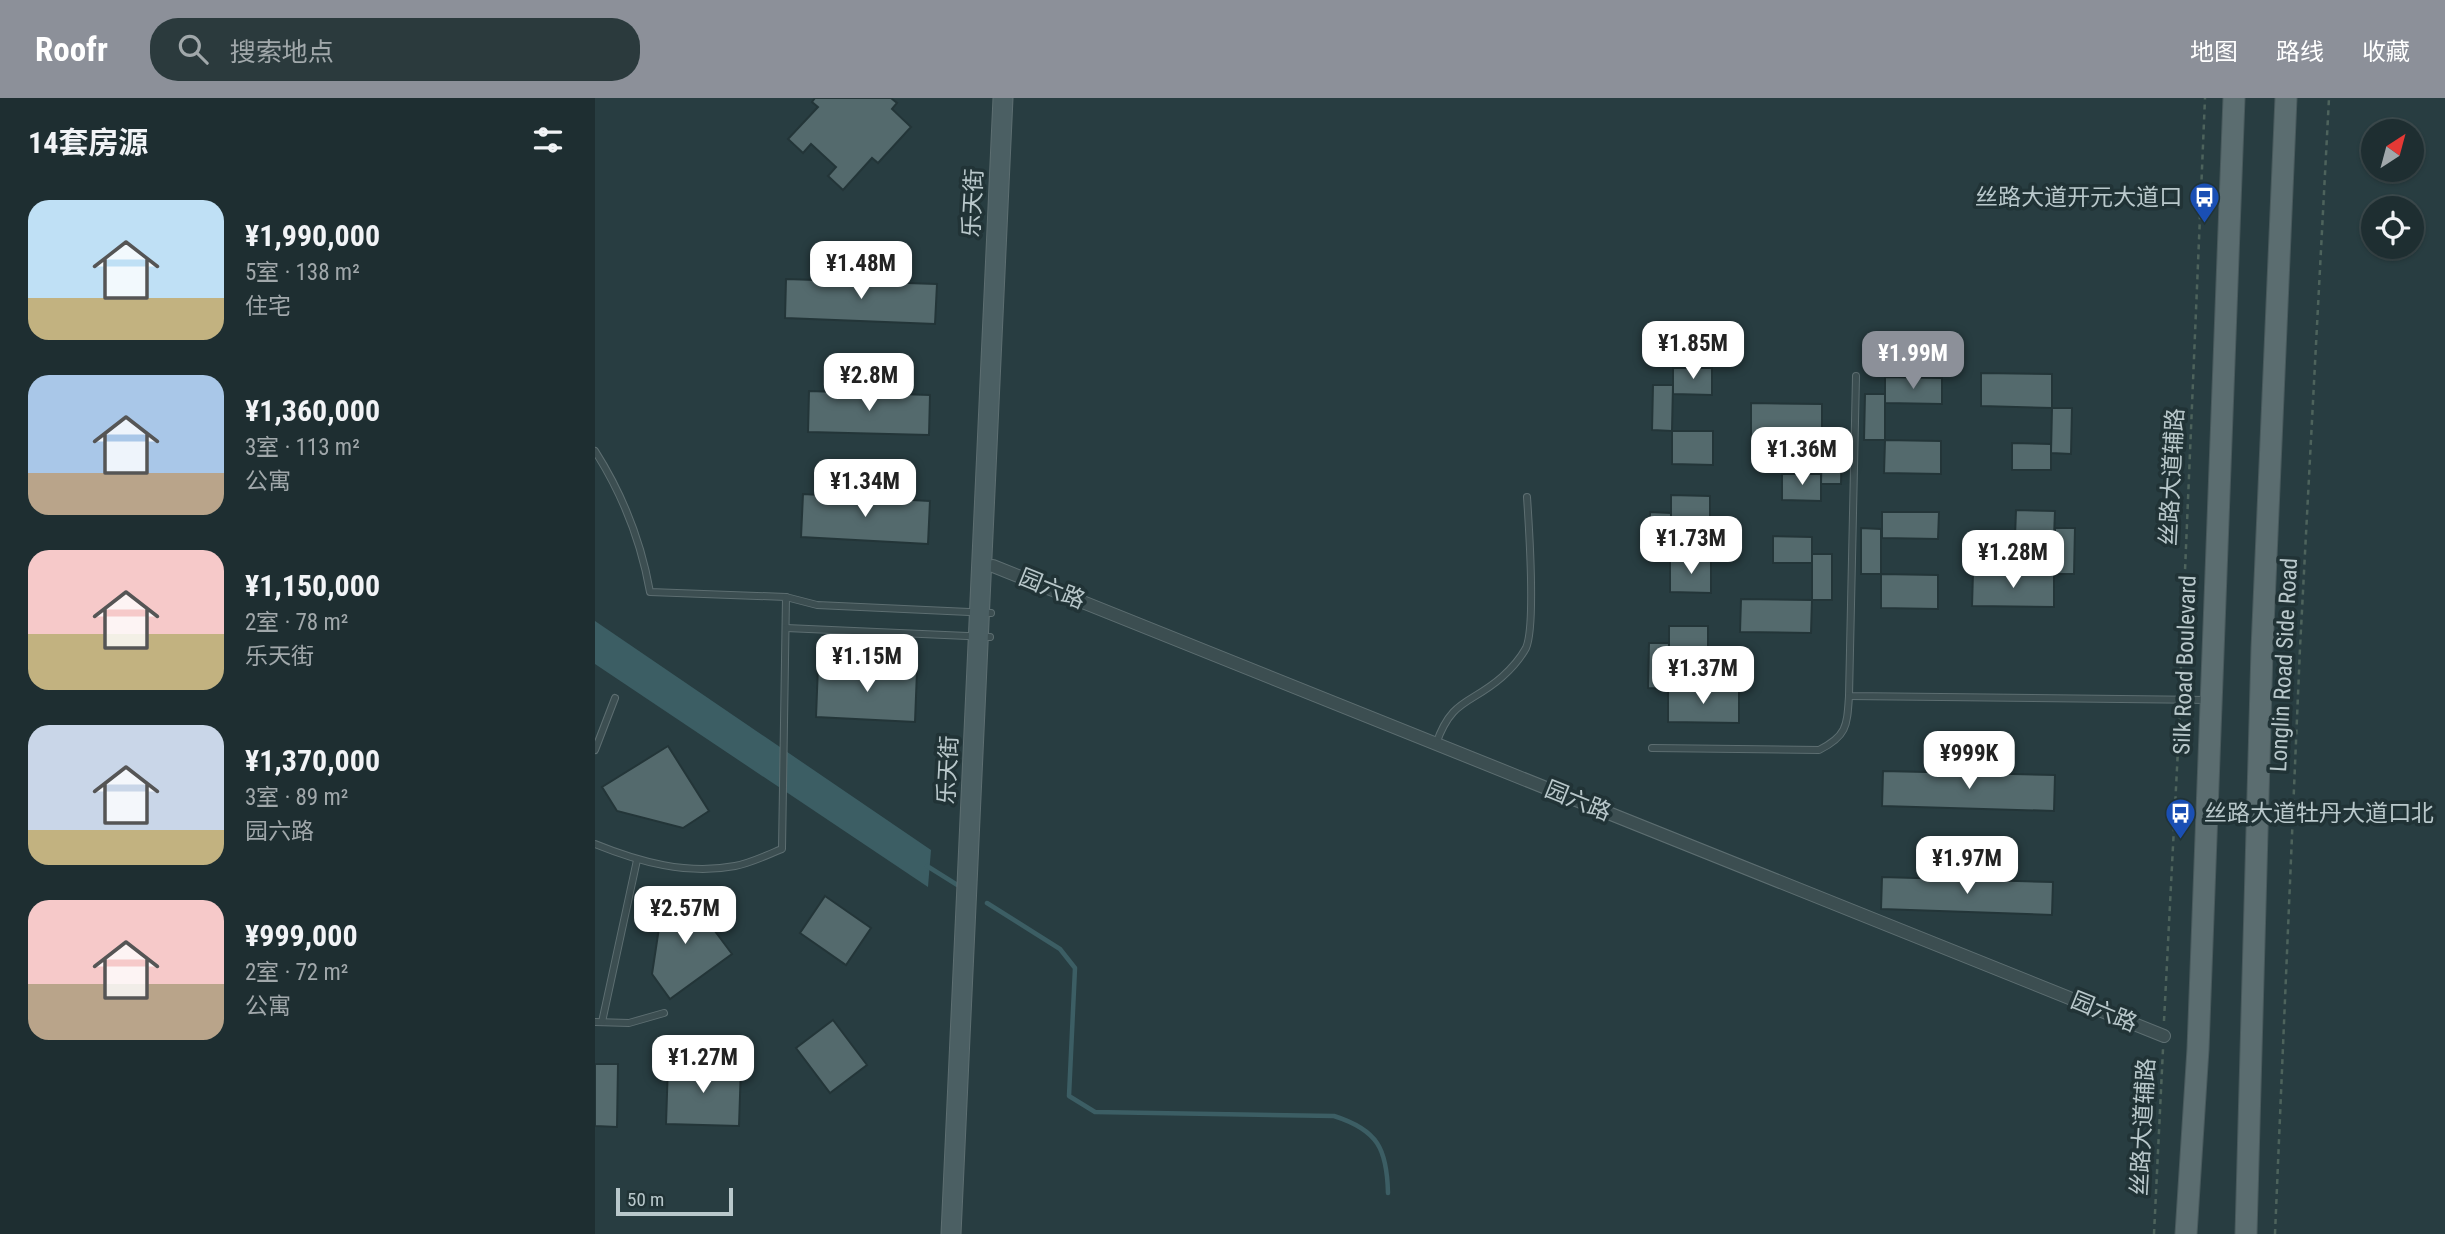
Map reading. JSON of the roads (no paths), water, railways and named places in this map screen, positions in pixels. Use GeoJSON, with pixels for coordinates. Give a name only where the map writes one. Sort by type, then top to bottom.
{"type":"FeatureCollection","features":[{"type":"Feature","properties":{"kind":"main road","name":"Silk Road Boulevard"},"geometry":{"type":"LineString","coordinates":[[2186,1234],[2198,1049],[2234,98]]}},
{"type":"Feature","properties":{"kind":"main road"},"geometry":{"type":"LineString","coordinates":[[2246,1234],[2262,649],[2286,98]]}},
{"type":"Feature","properties":{"kind":"street","name":"乐天街"},"geometry":{"type":"LineString","coordinates":[[964,1234],[1003,98]]}},
{"type":"Feature","properties":{"kind":"street","name":"乐天街"},"geometry":{"type":"LineString","coordinates":[[985,613],[993,566],[1013,98]]}},
{"type":"Feature","properties":{"kind":"street","name":"园六路"},"geometry":{"type":"LineString","coordinates":[[993,566],[2164,1036]]}},
{"type":"Feature","properties":{"kind":"street","name":"乐天街"},"geometry":{"type":"LineString","coordinates":[[951,1234],[984,636]]}},
{"type":"Feature","properties":{"kind":"lane"},"geometry":{"type":"LineString","coordinates":[[1652,748],[1819,750],[1837,741],[1847,725],[1856,376]]}},
{"type":"Feature","properties":{"kind":"lane"},"geometry":{"type":"LineString","coordinates":[[595,451],[628,512],[644,559],[650,592],[786,597],[817,605],[985,613]]}},
{"type":"Feature","properties":{"kind":"lane"},"geometry":{"type":"LineString","coordinates":[[1436,744],[1443,723],[1457,706],[1501,678],[1513,667],[1526,646],[1529,633],[1530,555],[1527,497]]}},
{"type":"Feature","properties":{"kind":"lane"},"geometry":{"type":"LineString","coordinates":[[595,844],[637,860],[680,869],[736,866],[782,849],[786,597]]}},
{"type":"Feature","properties":{"kind":"lane"},"geometry":{"type":"LineString","coordinates":[[786,628],[984,636]]}},
{"type":"Feature","properties":{"kind":"lane"},"geometry":{"type":"LineString","coordinates":[[1849,696],[2211,700]]}},
{"type":"Feature","properties":{"kind":"lane"},"geometry":{"type":"LineString","coordinates":[[595,750],[615,698]]}},
{"type":"Feature","properties":{"kind":"lane"},"geometry":{"type":"LineString","coordinates":[[637,860],[598,1022],[639,1021],[664,1013]]}},
{"type":"Feature","properties":{"kind":"water"},"geometry":{"type":"Polygon","coordinates":[[[595,621],[931,850],[928,887],[595,664],[595,621]]]}},
{"type":"Feature","properties":{"kind":"waterway"},"geometry":{"type":"LineString","coordinates":[[927,866],[959,886]]}},
{"type":"Feature","properties":{"kind":"waterway"},"geometry":{"type":"LineString","coordinates":[[987,903],[1060,949],[1075,968],[1069,1096],[1095,1112],[1334,1116],[1361,1128],[1377,1143],[1385,1164],[1388,1193]]}},
{"type":"Feature","properties":{"kind":"place","name":"丝路大道开元大道口"},"geometry":{"type":"Point","coordinates":[2205,224]}},
{"type":"Feature","properties":{"kind":"place","name":"丝路大道牡丹大道口北"},"geometry":{"type":"Point","coordinates":[2181,840]}}]}
